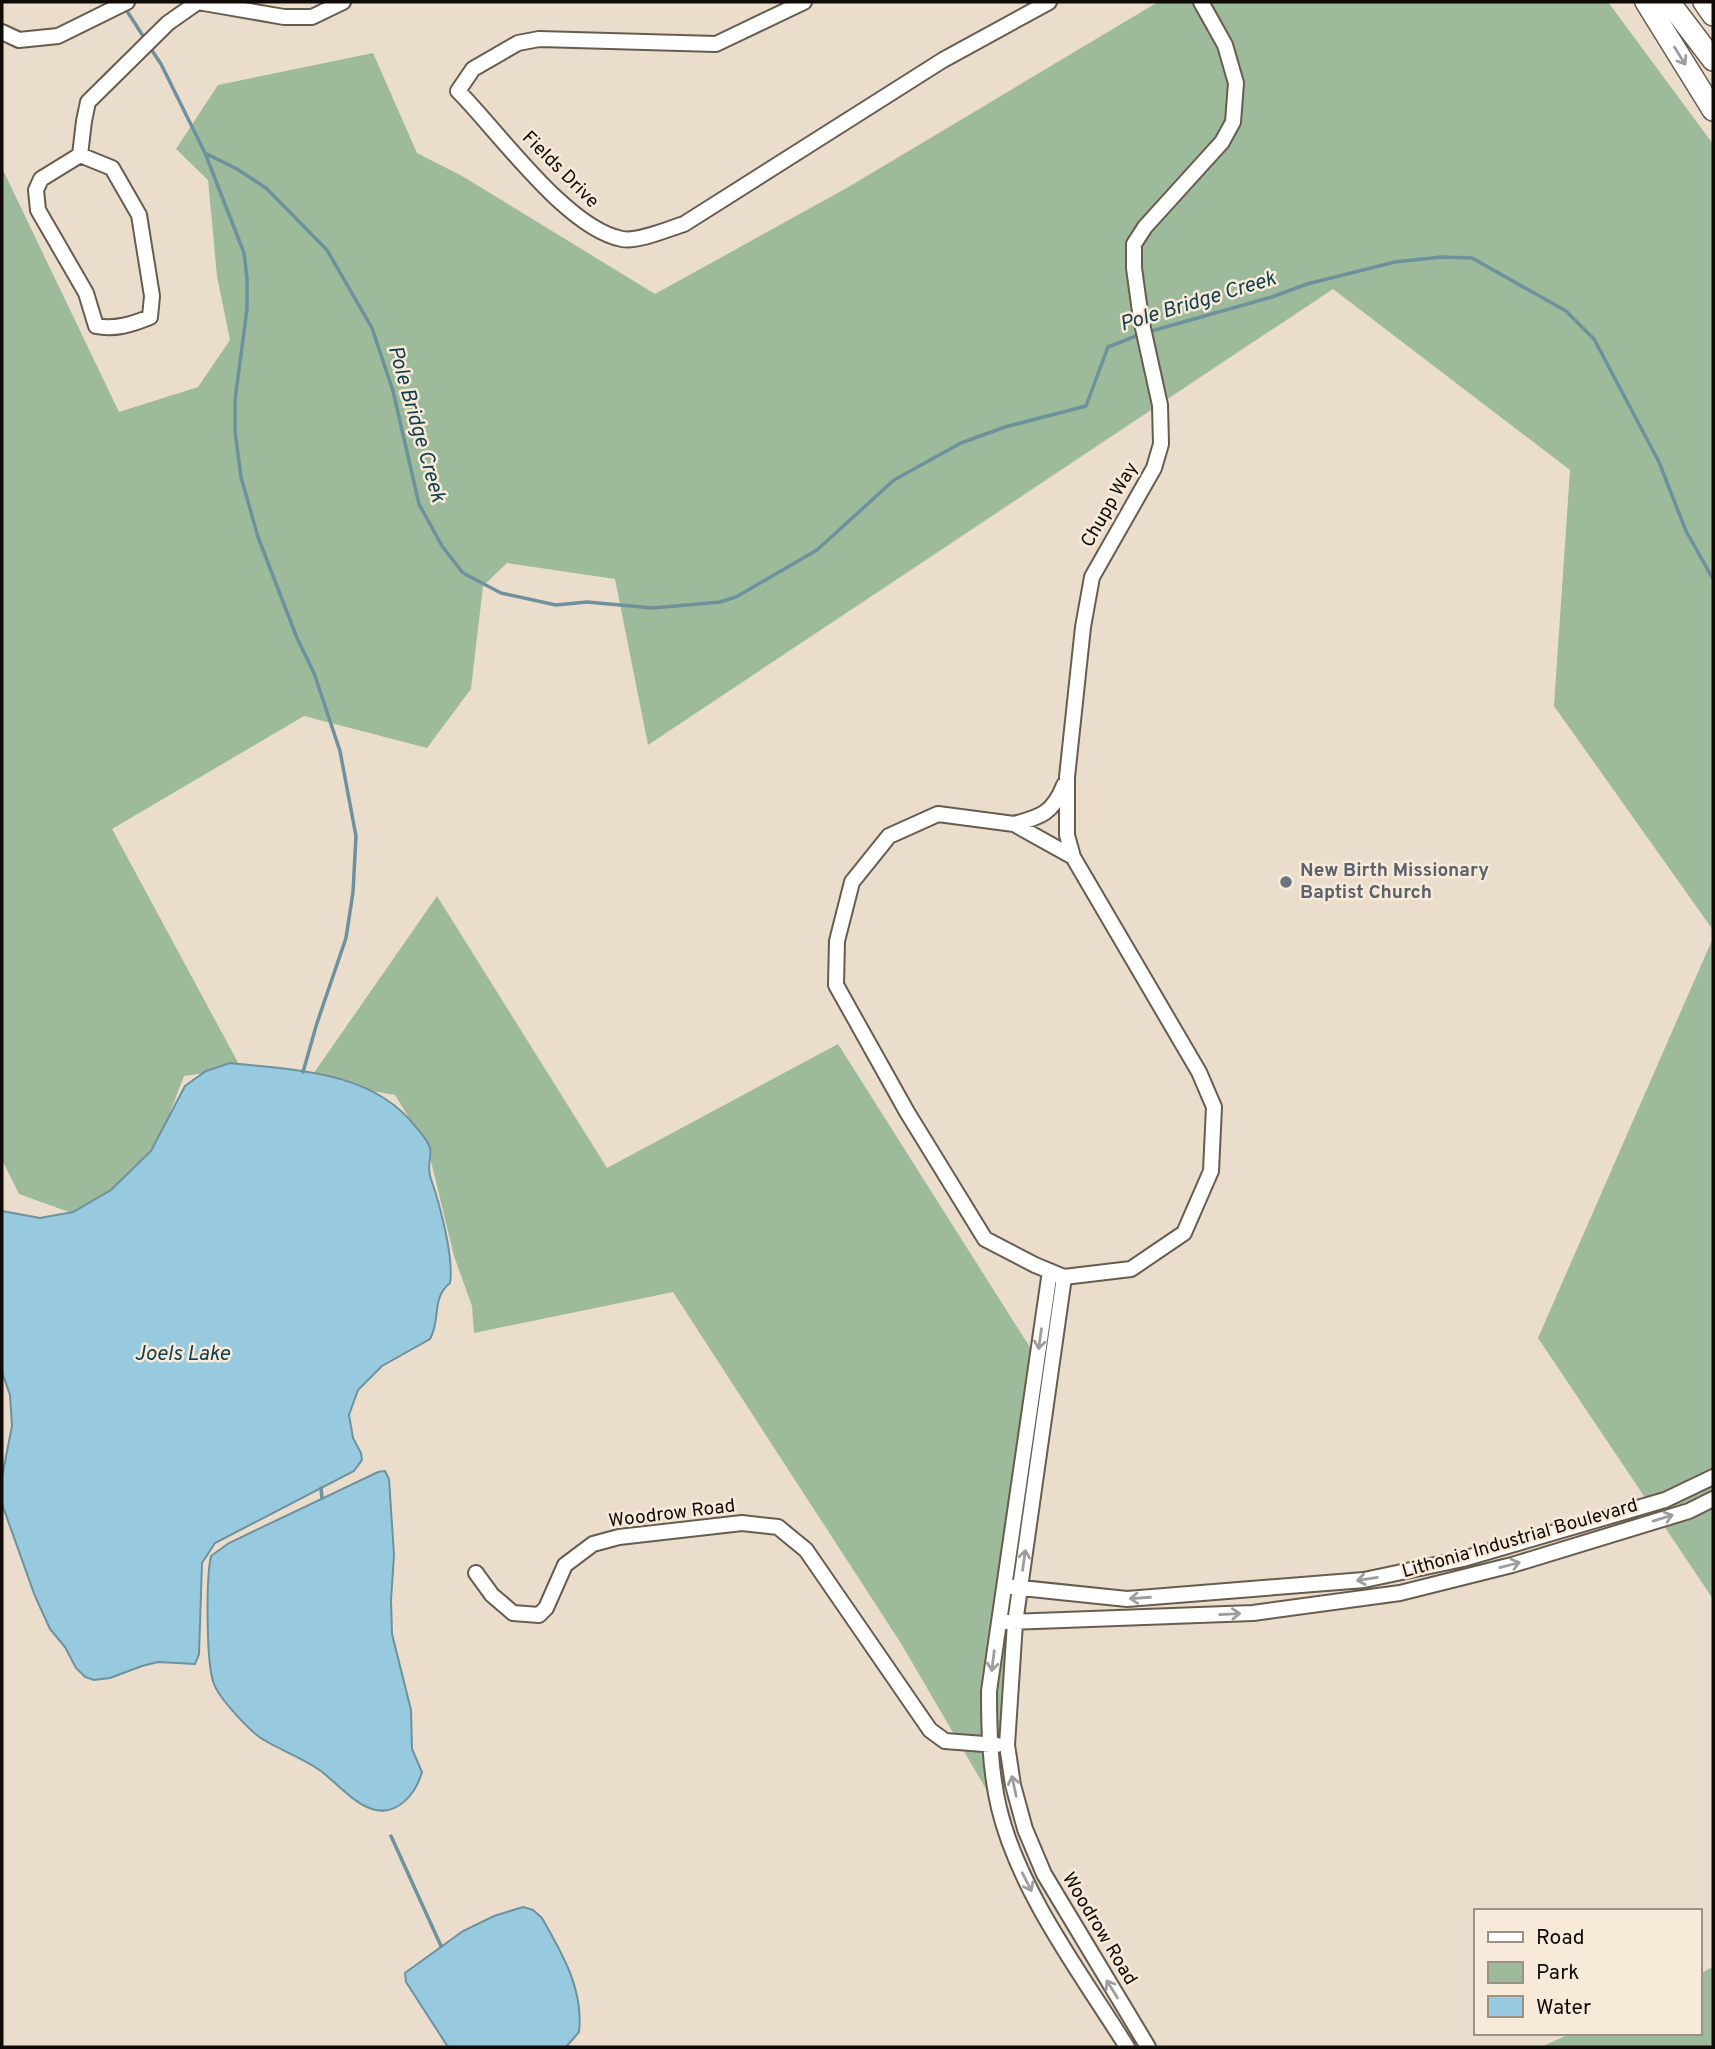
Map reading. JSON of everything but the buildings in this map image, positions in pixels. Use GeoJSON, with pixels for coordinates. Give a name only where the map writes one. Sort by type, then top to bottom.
{"type":"FeatureCollection","features":[{"type":"Feature","properties":{"kind":"highway"},"geometry":{"type":"LineString","coordinates":[[1646,2],[1713,110]]}},
{"type":"Feature","properties":{"kind":"highway"},"geometry":{"type":"LineString","coordinates":[[1669,2],[1713,60]]}},
{"type":"Feature","properties":{"kind":"highway"},"geometry":{"type":"LineString","coordinates":[[1704,2],[1713,15]]}},
{"type":"Feature","properties":{"kind":"highway"},"geometry":{"type":"LineString","coordinates":[[1710,2],[1713,6]]}},
{"type":"Feature","properties":{"kind":"street"},"geometry":{"type":"LineString","coordinates":[[2,32],[19,40],[58,36],[127,2]]}},
{"type":"Feature","properties":{"kind":"street"},"geometry":{"type":"LineString","coordinates":[[80,155],[88,102],[168,23],[198,2],[284,17],[312,17],[343,2]]}},
{"type":"Feature","properties":{"kind":"street","name":"Fields Drive"},"geometry":{"type":"LineString","coordinates":[[804,2],[716,44],[539,39],[518,43],[473,69],[458,91],[547,189],[585,224],[623,240],[648,236],[684,224],[943,60],[1049,2]]}},
{"type":"Feature","properties":{"kind":"street","name":"Chupp Way"},"geometry":{"type":"LineString","coordinates":[[1073,857],[1068,835],[1067,777],[1083,627],[1092,578],[1154,468],[1161,444],[1160,405],[1141,319],[1134,268],[1134,244],[1145,227],[1222,142],[1233,122],[1237,83],[1225,45],[1200,2]]}},
{"type":"Feature","properties":{"kind":"street"},"geometry":{"type":"LineString","coordinates":[[80,155],[112,167],[139,215],[152,296],[150,317],[131,324],[106,328],[96,326],[86,293],[38,210],[36,190],[41,179],[80,155]]}},
{"type":"Feature","properties":{"kind":"street"},"geometry":{"type":"LineString","coordinates":[[1014,824],[1040,817],[1057,801],[1067,777]]}},
{"type":"Feature","properties":{"kind":"street"},"geometry":{"type":"LineString","coordinates":[[938,814],[1014,824],[1073,857],[1199,1072],[1214,1107],[1211,1171],[1184,1233],[1131,1269],[1065,1278],[985,1238],[907,1112],[836,985],[837,941],[852,882],[889,836],[938,814]]}},
{"type":"Feature","properties":{"kind":"street","name":"Woodrow Road"},"geometry":{"type":"LineString","coordinates":[[1050,1271],[989,1691],[990,1746],[999,1809],[1024,1880],[1127,2047]]}},
{"type":"Feature","properties":{"kind":"street","name":"Woodrow Road"},"geometry":{"type":"LineString","coordinates":[[1065,1278],[1014,1623],[1007,1745],[1025,1829],[1044,1874],[1148,2047]]}},
{"type":"Feature","properties":{"kind":"street","name":"Lithonia Industrial Boulevard"},"geometry":{"type":"LineString","coordinates":[[1004,1586],[1127,1599],[1364,1580],[1463,1559],[1653,1504],[1713,1477]]}},
{"type":"Feature","properties":{"kind":"street","name":"Lithonia Industrial Boulevard"},"geometry":{"type":"LineString","coordinates":[[998,1620],[1014,1623],[1253,1612],[1400,1593],[1512,1565],[1689,1511],[1713,1499]]}},
{"type":"Feature","properties":{"kind":"street","name":"Woodrow Road"},"geometry":{"type":"LineString","coordinates":[[476,1573],[492,1595],[513,1613],[539,1615],[546,1608],[565,1565],[593,1544],[619,1537],[742,1523],[778,1527],[806,1550],[930,1730],[945,1741],[1007,1745]]}},
{"type":"Feature","properties":{"kind":"green space"},"geometry":{"type":"Polygon","coordinates":[[[1158,2],[1608,2],[1713,144],[1713,930],[1554,706],[1570,470],[1333,289],[648,745],[615,579],[507,563],[483,586],[471,689],[427,748],[304,716],[112,829],[241,1068],[184,1076],[153,1157],[80,1216],[19,1194],[2,1160],[2,168],[119,412],[198,387],[230,340],[217,276],[208,180],[176,149],[218,85],[373,53],[417,153],[462,176],[655,294],[845,189],[1158,2]]]}},
{"type":"Feature","properties":{"kind":"green space"},"geometry":{"type":"Polygon","coordinates":[[[437,896],[607,1168],[838,1044],[1055,1387],[1000,1813],[902,1645],[673,1292],[474,1333],[472,1306],[454,1256],[428,1149],[395,1095],[309,1080],[437,896]]]}},
{"type":"Feature","properties":{"kind":"green space"},"geometry":{"type":"Polygon","coordinates":[[[1713,938],[1713,1599],[1538,1338],[1713,938]]]}},
{"type":"Feature","properties":{"kind":"green space"},"geometry":{"type":"Polygon","coordinates":[[[1713,1967],[1713,2047],[1541,2047],[1568,2035],[1701,2035],[1701,1973],[1713,1967]]]}},
{"type":"Feature","properties":{"kind":"water","name":"Joels Lake"},"geometry":{"type":"Polygon","coordinates":[[[230,1063],[331,1077],[377,1094],[397,1108],[421,1133],[430,1148],[430,1175],[448,1246],[450,1283],[440,1295],[430,1339],[382,1366],[358,1390],[349,1415],[353,1438],[362,1460],[354,1471],[215,1543],[202,1563],[199,1654],[195,1664],[158,1662],[110,1678],[94,1680],[85,1677],[76,1668],[65,1647],[50,1629],[35,1596],[2,1504],[2,1477],[12,1426],[10,1395],[2,1372],[2,1211],[40,1218],[73,1212],[111,1190],[151,1151],[185,1086],[206,1071],[230,1063]]]}},
{"type":"Feature","properties":{"kind":"water"},"geometry":{"type":"Polygon","coordinates":[[[385,1471],[389,1479],[394,1555],[392,1634],[411,1710],[412,1749],[422,1772],[415,1788],[404,1801],[390,1810],[381,1811],[359,1802],[314,1766],[258,1736],[229,1706],[217,1690],[211,1674],[208,1601],[211,1556],[229,1543],[385,1471]]]}},
{"type":"Feature","properties":{"kind":"water"},"geometry":{"type":"Polygon","coordinates":[[[523,1907],[533,1910],[542,1918],[564,1958],[578,2001],[579,2032],[566,2047],[448,2047],[406,1982],[405,1973],[463,1931],[494,1916],[523,1907]]]}},
{"type":"Feature","properties":{"kind":"waterway","name":"Pole Bridge Creek"},"geometry":{"type":"LineString","coordinates":[[125,8],[145,39]]}},
{"type":"Feature","properties":{"kind":"waterway"},"geometry":{"type":"LineString","coordinates":[[149,46],[161,64],[205,153],[244,253],[247,309],[235,400],[235,431],[241,477],[258,537],[297,638],[314,673],[340,751],[356,836],[353,892],[346,938],[303,1072]]}},
{"type":"Feature","properties":{"kind":"waterway","name":"Pole Bridge Creek"},"geometry":{"type":"LineString","coordinates":[[205,153],[266,188],[327,250],[372,328],[393,391],[419,504],[442,546],[463,573],[501,593],[556,605],[587,602],[653,608],[720,602],[736,597],[817,550],[894,480],[961,443],[1005,427],[1086,406],[1108,347],[1141,334]]}},
{"type":"Feature","properties":{"kind":"waterway","name":"Pole Bridge Creek"},"geometry":{"type":"LineString","coordinates":[[1148,332],[1272,297],[1307,284],[1395,262],[1441,257],[1472,258],[1566,311],[1594,339],[1659,462],[1686,531],[1713,579]]}},
{"type":"Feature","properties":{"kind":"waterway"},"geometry":{"type":"LineString","coordinates":[[321,1488],[322,1498]]}},
{"type":"Feature","properties":{"kind":"waterway"},"geometry":{"type":"LineString","coordinates":[[391,1836],[441,1946]]}},
{"type":"Feature","properties":{"kind":"place","name":"New Birth Missionary Baptist Church"},"geometry":{"type":"Point","coordinates":[1286,882]}}]}
